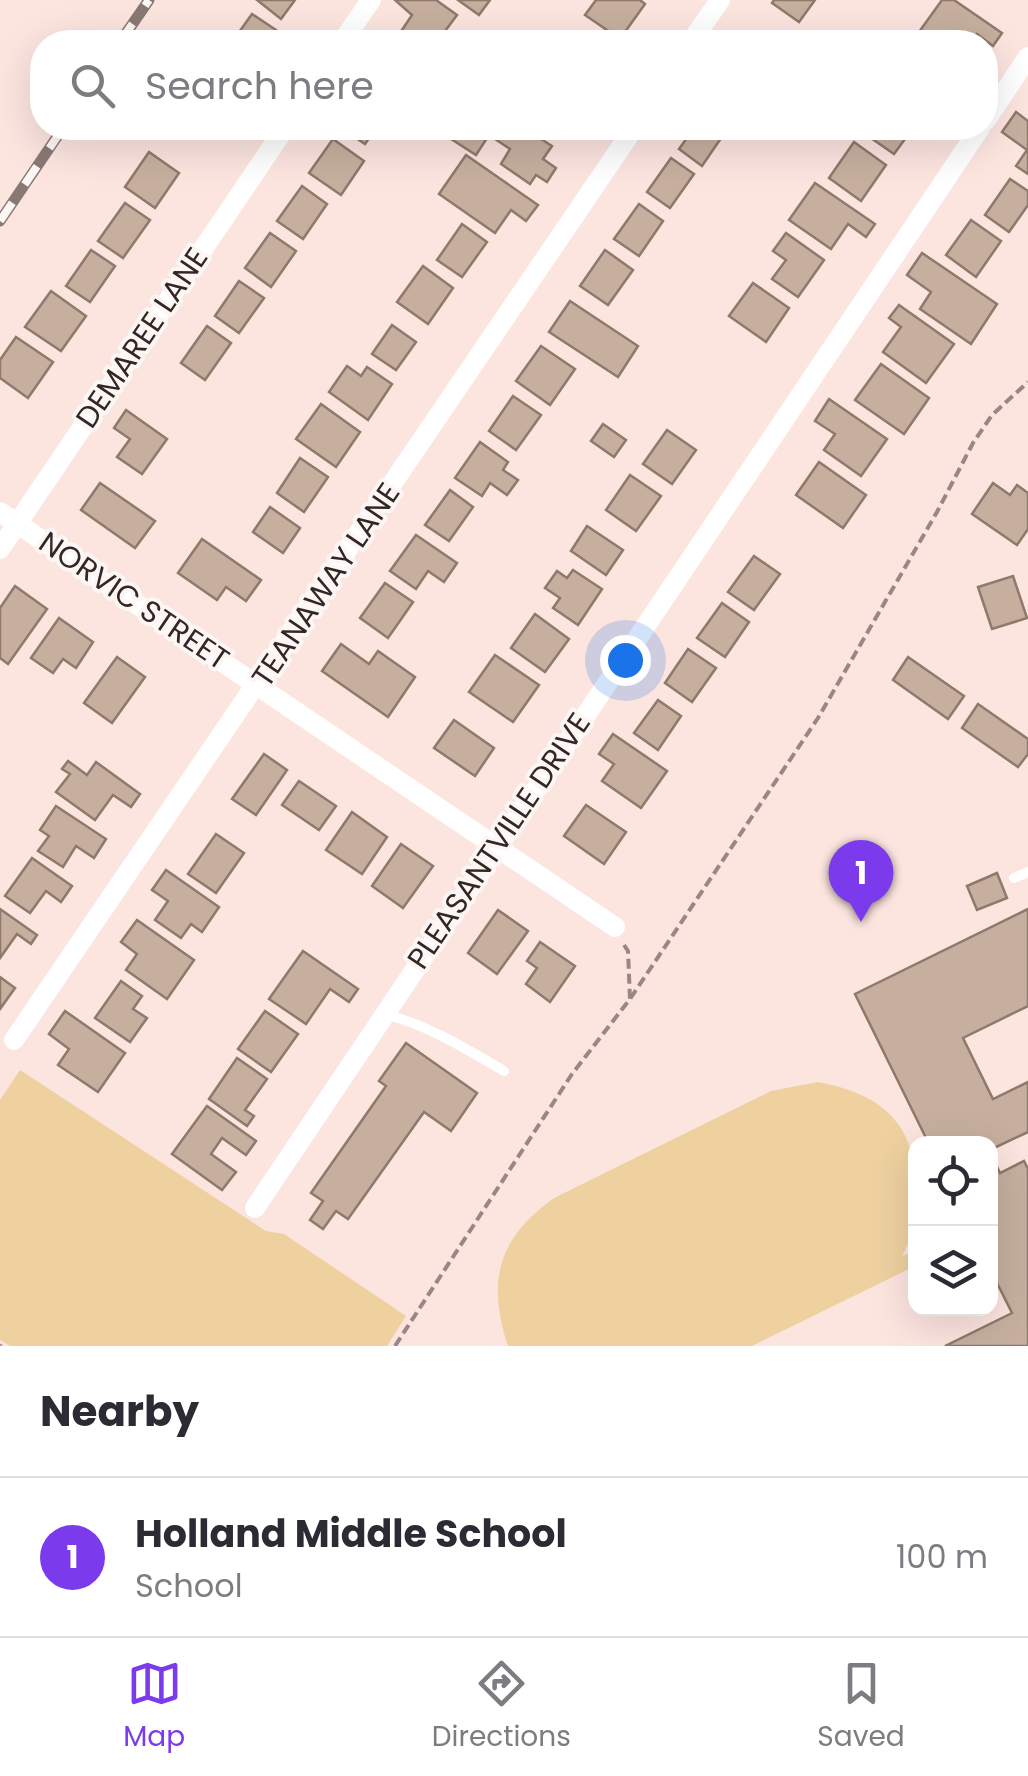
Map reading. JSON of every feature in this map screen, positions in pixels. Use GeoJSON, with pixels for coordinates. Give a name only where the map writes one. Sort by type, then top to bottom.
{"type":"FeatureCollection","features":[{"type":"Feature","properties":{"kind":"street"},"geometry":{"type":"LineString","coordinates":[[350,30],[370,0]]}},
{"type":"Feature","properties":{"kind":"street"},"geometry":{"type":"LineString","coordinates":[[699,30],[720,0]]}},
{"type":"Feature","properties":{"kind":"street"},"geometry":{"type":"LineString","coordinates":[[998,102],[1028,56]]}},
{"type":"Feature","properties":{"kind":"street","name":"DEMAREE LANE"},"geometry":{"type":"LineString","coordinates":[[0,549],[9,518],[276,140]]}},
{"type":"Feature","properties":{"kind":"street","name":"TEANAWAY LANE"},"geometry":{"type":"LineString","coordinates":[[14,1040],[626,140]]}},
{"type":"Feature","properties":{"kind":"street","name":"PLEASANTVILLE DRIVE"},"geometry":{"type":"LineString","coordinates":[[255,1208],[972,140]]}},
{"type":"Feature","properties":{"kind":"street","name":"NORVIC STREET"},"geometry":{"type":"LineString","coordinates":[[9,518],[614,927]]}},
{"type":"Feature","properties":{"kind":"lane"},"geometry":{"type":"LineString","coordinates":[[1014,878],[1028,872]]}},
{"type":"Feature","properties":{"kind":"lane"},"geometry":{"type":"LineString","coordinates":[[384,1014],[410,1020],[504,1071]]}},
{"type":"Feature","properties":{"kind":"path"},"geometry":{"type":"LineString","coordinates":[[395,1346],[572,1074],[630,999],[818,718],[973,443],[992,415],[1028,382]]}},
{"type":"Feature","properties":{"kind":"path"},"geometry":{"type":"LineString","coordinates":[[614,927],[628,952],[630,999]]}},
{"type":"Feature","properties":{"kind":"shaded area"},"geometry":{"type":"Polygon","coordinates":[[[20,1070],[266,1231],[284,1234],[406,1316],[387,1346],[10,1346],[0,1340],[0,1100],[20,1070]]]}},
{"type":"Feature","properties":{"kind":"shaded area"},"geometry":{"type":"Polygon","coordinates":[[[818,1082],[840,1087],[877,1104],[902,1129],[908,1142],[908,1244],[902,1256],[908,1254],[908,1269],[752,1346],[508,1346],[498,1301],[498,1281],[509,1246],[535,1213],[554,1198],[771,1091],[818,1082]]]}},
{"type":"Feature","properties":{"kind":"building"},"geometry":{"type":"Polygon","coordinates":[[[257,0],[295,0],[281,19],[257,0]]]}},
{"type":"Feature","properties":{"kind":"building"},"geometry":{"type":"Polygon","coordinates":[[[395,0],[436,0],[457,15],[446,30],[402,30],[412,15],[395,0]]]}},
{"type":"Feature","properties":{"kind":"building"},"geometry":{"type":"Polygon","coordinates":[[[458,0],[490,0],[479,15],[458,0]]]}},
{"type":"Feature","properties":{"kind":"building"},"geometry":{"type":"Polygon","coordinates":[[[596,0],[640,0],[645,4],[626,30],[607,30],[585,15],[596,0]]]}},
{"type":"Feature","properties":{"kind":"building"},"geometry":{"type":"Polygon","coordinates":[[[815,0],[799,22],[772,3],[815,0]]]}},
{"type":"Feature","properties":{"kind":"building"},"geometry":{"type":"Polygon","coordinates":[[[942,0],[954,0],[998,30],[920,30],[942,0]]]}},
{"type":"Feature","properties":{"kind":"building"},"geometry":{"type":"Polygon","coordinates":[[[252,14],[276,30],[241,30],[252,14]]]}},
{"type":"Feature","properties":{"kind":"building"},"geometry":{"type":"Polygon","coordinates":[[[1016,112],[1028,121],[1028,174],[1016,166],[1027,150],[1002,132],[1016,112]]]}},
{"type":"Feature","properties":{"kind":"building"},"geometry":{"type":"Polygon","coordinates":[[[332,140],[364,161],[341,195],[309,173],[332,140]]]}},
{"type":"Feature","properties":{"kind":"building"},"geometry":{"type":"Polygon","coordinates":[[[453,140],[486,140],[476,155],[453,140]]]}},
{"type":"Feature","properties":{"kind":"building"},"geometry":{"type":"Polygon","coordinates":[[[496,140],[543,140],[552,146],[543,159],[556,168],[547,182],[536,175],[530,184],[501,164],[510,149],[496,140]]]}},
{"type":"Feature","properties":{"kind":"building"},"geometry":{"type":"Polygon","coordinates":[[[685,140],[720,140],[702,166],[679,149],[685,140]]]}},
{"type":"Feature","properties":{"kind":"building"},"geometry":{"type":"Polygon","coordinates":[[[874,140],[904,140],[894,154],[874,140]]]}},
{"type":"Feature","properties":{"kind":"building"},"geometry":{"type":"Polygon","coordinates":[[[854,142],[886,165],[861,201],[829,178],[854,142]]]}},
{"type":"Feature","properties":{"kind":"building"},"geometry":{"type":"Polygon","coordinates":[[[149,152],[179,173],[155,208],[125,187],[149,152]]]}},
{"type":"Feature","properties":{"kind":"building"},"geometry":{"type":"Polygon","coordinates":[[[466,155],[538,205],[526,221],[511,210],[495,233],[439,194],[466,155]]]}},
{"type":"Feature","properties":{"kind":"building"},"geometry":{"type":"Polygon","coordinates":[[[671,158],[694,174],[670,208],[647,192],[671,158]]]}},
{"type":"Feature","properties":{"kind":"building"},"geometry":{"type":"Polygon","coordinates":[[[1010,179],[1028,191],[1028,205],[1009,232],[985,215],[1010,179]]]}},
{"type":"Feature","properties":{"kind":"building"},"geometry":{"type":"Polygon","coordinates":[[[815,183],[875,224],[866,237],[848,224],[831,249],[789,220],[815,183]]]}},
{"type":"Feature","properties":{"kind":"building"},"geometry":{"type":"Polygon","coordinates":[[[302,186],[327,204],[303,239],[277,221],[302,186]]]}},
{"type":"Feature","properties":{"kind":"building"},"geometry":{"type":"Polygon","coordinates":[[[125,203],[150,220],[123,258],[98,241],[125,203]]]}},
{"type":"Feature","properties":{"kind":"building"},"geometry":{"type":"Polygon","coordinates":[[[639,204],[663,221],[639,256],[614,239],[639,204]]]}},
{"type":"Feature","properties":{"kind":"building"},"geometry":{"type":"Polygon","coordinates":[[[971,220],[1001,241],[976,277],[946,255],[971,220]]]}},
{"type":"Feature","properties":{"kind":"building"},"geometry":{"type":"Polygon","coordinates":[[[462,224],[487,242],[462,277],[437,260],[462,224]]]}},
{"type":"Feature","properties":{"kind":"building"},"geometry":{"type":"Polygon","coordinates":[[[270,233],[296,251],[271,287],[245,268],[270,233]]]}},
{"type":"Feature","properties":{"kind":"building"},"geometry":{"type":"Polygon","coordinates":[[[786,233],[824,260],[798,297],[772,279],[786,260],[773,251],[786,233]]]}},
{"type":"Feature","properties":{"kind":"building"},"geometry":{"type":"Polygon","coordinates":[[[91,250],[115,266],[90,302],[66,286],[91,250]]]}},
{"type":"Feature","properties":{"kind":"building"},"geometry":{"type":"Polygon","coordinates":[[[605,250],[633,270],[608,305],[580,286],[605,250]]]}},
{"type":"Feature","properties":{"kind":"building"},"geometry":{"type":"Polygon","coordinates":[[[922,253],[997,304],[971,344],[920,309],[931,292],[907,275],[922,253]]]}},
{"type":"Feature","properties":{"kind":"building"},"geometry":{"type":"Polygon","coordinates":[[[423,266],[453,288],[428,324],[397,302],[423,266]]]}},
{"type":"Feature","properties":{"kind":"building"},"geometry":{"type":"Polygon","coordinates":[[[239,281],[264,298],[239,333],[215,316],[239,281]]]}},
{"type":"Feature","properties":{"kind":"building"},"geometry":{"type":"Polygon","coordinates":[[[753,283],[789,308],[766,342],[729,316],[753,283]]]}},
{"type":"Feature","properties":{"kind":"building"},"geometry":{"type":"Polygon","coordinates":[[[51,291],[86,316],[61,351],[25,327],[51,291]]]}},
{"type":"Feature","properties":{"kind":"building"},"geometry":{"type":"Polygon","coordinates":[[[570,301],[638,346],[618,377],[549,332],[570,301]]]}},
{"type":"Feature","properties":{"kind":"building"},"geometry":{"type":"Polygon","coordinates":[[[899,305],[954,344],[926,383],[883,352],[901,327],[889,318],[899,305]]]}},
{"type":"Feature","properties":{"kind":"building"},"geometry":{"type":"Polygon","coordinates":[[[392,325],[416,342],[396,370],[372,354],[392,325]]]}},
{"type":"Feature","properties":{"kind":"building"},"geometry":{"type":"Polygon","coordinates":[[[207,326],[231,343],[205,380],[181,363],[207,326]]]}},
{"type":"Feature","properties":{"kind":"building"},"geometry":{"type":"Polygon","coordinates":[[[16,337],[53,362],[28,398],[0,378],[0,360],[16,337]]]}},
{"type":"Feature","properties":{"kind":"building"},"geometry":{"type":"Polygon","coordinates":[[[541,346],[575,369],[550,405],[516,381],[541,346]]]}},
{"type":"Feature","properties":{"kind":"building"},"geometry":{"type":"Polygon","coordinates":[[[881,364],[929,398],[904,434],[855,400],[881,364]]]}},
{"type":"Feature","properties":{"kind":"building"},"geometry":{"type":"Polygon","coordinates":[[[347,366],[361,376],[367,367],[392,384],[368,420],[329,392],[347,366]]]}},
{"type":"Feature","properties":{"kind":"building"},"geometry":{"type":"Polygon","coordinates":[[[513,396],[541,415],[516,450],[489,431],[513,396]]]}},
{"type":"Feature","properties":{"kind":"building"},"geometry":{"type":"Polygon","coordinates":[[[829,399],[887,439],[861,476],[824,450],[835,434],[815,421],[829,399]]]}},
{"type":"Feature","properties":{"kind":"building"},"geometry":{"type":"Polygon","coordinates":[[[321,404],[360,432],[336,467],[296,439],[321,404]]]}},
{"type":"Feature","properties":{"kind":"building"},"geometry":{"type":"Polygon","coordinates":[[[126,410],[167,439],[142,474],[117,457],[130,439],[114,428],[126,410]]]}},
{"type":"Feature","properties":{"kind":"building"},"geometry":{"type":"Polygon","coordinates":[[[603,424],[626,440],[614,457],[591,441],[603,424]]]}},
{"type":"Feature","properties":{"kind":"building"},"geometry":{"type":"Polygon","coordinates":[[[667,430],[696,450],[672,484],[643,464],[667,430]]]}},
{"type":"Feature","properties":{"kind":"building"},"geometry":{"type":"Polygon","coordinates":[[[480,442],[508,462],[503,470],[518,480],[507,495],[490,483],[482,496],[455,478],[480,442]]]}},
{"type":"Feature","properties":{"kind":"building"},"geometry":{"type":"Polygon","coordinates":[[[300,458],[328,477],[304,512],[277,493],[300,458]]]}},
{"type":"Feature","properties":{"kind":"building"},"geometry":{"type":"Polygon","coordinates":[[[819,462],[866,495],[843,528],[796,495],[819,462]]]}},
{"type":"Feature","properties":{"kind":"building"},"geometry":{"type":"Polygon","coordinates":[[[630,475],[661,496],[636,531],[606,510],[630,475]]]}},
{"type":"Feature","properties":{"kind":"building"},"geometry":{"type":"Polygon","coordinates":[[[100,483],[155,521],[135,548],[81,510],[100,483]]]}},
{"type":"Feature","properties":{"kind":"building"},"geometry":{"type":"Polygon","coordinates":[[[993,483],[1010,495],[1017,485],[1028,493],[1028,529],[1017,545],[972,514],[993,483]]]}},
{"type":"Feature","properties":{"kind":"building"},"geometry":{"type":"Polygon","coordinates":[[[450,490],[473,507],[449,541],[425,525],[450,490]]]}},
{"type":"Feature","properties":{"kind":"building"},"geometry":{"type":"Polygon","coordinates":[[[270,507],[300,528],[283,553],[253,532],[270,507]]]}},
{"type":"Feature","properties":{"kind":"building"},"geometry":{"type":"Polygon","coordinates":[[[587,526],[623,550],[606,575],[571,551],[587,526]]]}},
{"type":"Feature","properties":{"kind":"building"},"geometry":{"type":"Polygon","coordinates":[[[416,535],[457,563],[444,582],[428,571],[416,589],[390,571],[416,535]]]}},
{"type":"Feature","properties":{"kind":"building"},"geometry":{"type":"Polygon","coordinates":[[[202,539],[261,580],[246,601],[226,587],[217,600],[178,573],[202,539]]]}},
{"type":"Feature","properties":{"kind":"building"},"geometry":{"type":"Polygon","coordinates":[[[754,556],[780,574],[754,610],[728,592],[754,556]]]}},
{"type":"Feature","properties":{"kind":"building"},"geometry":{"type":"Polygon","coordinates":[[[573,570],[602,589],[578,625],[553,608],[560,598],[545,588],[557,571],[567,578],[573,570]]]}},
{"type":"Feature","properties":{"kind":"building"},"geometry":{"type":"Polygon","coordinates":[[[1013,576],[1027,618],[992,629],[978,587],[1013,576]]]}},
{"type":"Feature","properties":{"kind":"building"},"geometry":{"type":"Polygon","coordinates":[[[385,583],[413,602],[388,638],[360,618],[385,583]]]}},
{"type":"Feature","properties":{"kind":"building"},"geometry":{"type":"Polygon","coordinates":[[[15,586],[47,609],[8,664],[0,658],[0,608],[15,586]]]}},
{"type":"Feature","properties":{"kind":"building"},"geometry":{"type":"Polygon","coordinates":[[[722,603],[749,622],[725,657],[697,638],[722,603]]]}},
{"type":"Feature","properties":{"kind":"building"},"geometry":{"type":"Polygon","coordinates":[[[535,614],[569,639],[545,672],[511,648],[535,614]]]}},
{"type":"Feature","properties":{"kind":"building"},"geometry":{"type":"Polygon","coordinates":[[[59,618],[93,642],[76,668],[63,659],[53,673],[31,658],[59,618]]]}},
{"type":"Feature","properties":{"kind":"building"},"geometry":{"type":"Polygon","coordinates":[[[341,644],[369,664],[378,651],[415,677],[388,717],[322,671],[341,644]]]}},
{"type":"Feature","properties":{"kind":"building"},"geometry":{"type":"Polygon","coordinates":[[[688,649],[716,668],[692,702],[665,683],[688,649]]]}},
{"type":"Feature","properties":{"kind":"building"},"geometry":{"type":"Polygon","coordinates":[[[495,655],[539,685],[513,722],[469,692],[495,655]]]}},
{"type":"Feature","properties":{"kind":"building"},"geometry":{"type":"Polygon","coordinates":[[[117,657],[145,677],[112,723],[84,703],[117,657]]]}},
{"type":"Feature","properties":{"kind":"building"},"geometry":{"type":"Polygon","coordinates":[[[908,657],[964,696],[948,719],[893,680],[908,657]]]}},
{"type":"Feature","properties":{"kind":"building"},"geometry":{"type":"Polygon","coordinates":[[[658,700],[681,716],[658,750],[634,733],[658,700]]]}},
{"type":"Feature","properties":{"kind":"building"},"geometry":{"type":"Polygon","coordinates":[[[978,704],[1028,739],[1028,754],[1018,767],[962,728],[978,704]]]}},
{"type":"Feature","properties":{"kind":"building"},"geometry":{"type":"Polygon","coordinates":[[[454,720],[494,748],[475,776],[434,748],[454,720]]]}},
{"type":"Feature","properties":{"kind":"building"},"geometry":{"type":"Polygon","coordinates":[[[613,734],[667,771],[641,808],[602,781],[614,764],[599,754],[613,734]]]}},
{"type":"Feature","properties":{"kind":"building"},"geometry":{"type":"Polygon","coordinates":[[[264,754],[287,770],[256,815],[232,799],[264,754]]]}},
{"type":"Feature","properties":{"kind":"building"},"geometry":{"type":"Polygon","coordinates":[[[68,761],[87,775],[96,762],[140,794],[131,807],[113,795],[95,820],[56,792],[70,774],[62,769],[68,761]]]}},
{"type":"Feature","properties":{"kind":"building"},"geometry":{"type":"Polygon","coordinates":[[[299,781],[336,806],[319,830],[282,805],[299,781]]]}},
{"type":"Feature","properties":{"kind":"building"},"geometry":{"type":"Polygon","coordinates":[[[586,805],[626,832],[604,864],[564,836],[586,805]]]}},
{"type":"Feature","properties":{"kind":"building"},"geometry":{"type":"Polygon","coordinates":[[[56,806],[106,839],[94,858],[76,846],[63,867],[38,851],[49,836],[40,830],[56,806]]]}},
{"type":"Feature","properties":{"kind":"building"},"geometry":{"type":"Polygon","coordinates":[[[352,812],[387,837],[362,874],[326,850],[352,812]]]}},
{"type":"Feature","properties":{"kind":"building"},"geometry":{"type":"Polygon","coordinates":[[[216,834],[244,853],[216,893],[188,874],[216,834]]]}},
{"type":"Feature","properties":{"kind":"building"},"geometry":{"type":"Polygon","coordinates":[[[401,844],[433,866],[403,908],[372,886],[401,844]]]}},
{"type":"Feature","properties":{"kind":"building"},"geometry":{"type":"Polygon","coordinates":[[[32,858],[72,886],[61,902],[46,891],[30,913],[5,896],[32,858]]]}},
{"type":"Feature","properties":{"kind":"building"},"geometry":{"type":"Polygon","coordinates":[[[166,870],[219,907],[202,932],[191,924],[181,938],[155,920],[168,901],[152,890],[166,870]]]}},
{"type":"Feature","properties":{"kind":"building"},"geometry":{"type":"Polygon","coordinates":[[[997,873],[1007,898],[977,910],[967,886],[997,873]]]}},
{"type":"Feature","properties":{"kind":"building"},"geometry":{"type":"Polygon","coordinates":[[[0,909],[37,935],[31,944],[17,934],[0,958],[0,909]]]}},
{"type":"Feature","properties":{"kind":"building"},"geometry":{"type":"Polygon","coordinates":[[[1028,909],[1028,1006],[963,1038],[993,1099],[1028,1082],[1028,1132],[998,1146],[998,1136],[925,1136],[855,994],[1028,909]]]}},
{"type":"Feature","properties":{"kind":"building"},"geometry":{"type":"Polygon","coordinates":[[[498,910],[528,931],[497,974],[468,953],[498,910]]]}},
{"type":"Feature","properties":{"kind":"building"},"geometry":{"type":"Polygon","coordinates":[[[137,920],[194,960],[167,999],[126,970],[137,954],[121,942],[137,920]]]}},
{"type":"Feature","properties":{"kind":"building"},"geometry":{"type":"Polygon","coordinates":[[[540,942],[575,966],[550,1002],[526,984],[537,968],[527,961],[540,942]]]}},
{"type":"Feature","properties":{"kind":"building"},"geometry":{"type":"Polygon","coordinates":[[[303,951],[358,989],[349,1002],[330,989],[306,1024],[269,999],[303,951]]]}},
{"type":"Feature","properties":{"kind":"building"},"geometry":{"type":"Polygon","coordinates":[[[0,977],[15,988],[0,1009],[0,977]]]}},
{"type":"Feature","properties":{"kind":"building"},"geometry":{"type":"Polygon","coordinates":[[[121,981],[142,996],[133,1009],[147,1018],[130,1042],[95,1018],[121,981]]]}},
{"type":"Feature","properties":{"kind":"building"},"geometry":{"type":"Polygon","coordinates":[[[65,1011],[125,1053],[98,1092],[58,1065],[69,1049],[49,1034],[65,1011]]]}},
{"type":"Feature","properties":{"kind":"building"},"geometry":{"type":"Polygon","coordinates":[[[265,1011],[298,1034],[271,1072],[238,1049],[265,1011]]]}},
{"type":"Feature","properties":{"kind":"building"},"geometry":{"type":"Polygon","coordinates":[[[406,1043],[477,1093],[451,1131],[424,1112],[348,1219],[336,1211],[323,1229],[310,1220],[323,1201],[311,1193],[386,1086],[379,1081],[406,1043]]]}},
{"type":"Feature","properties":{"kind":"building"},"geometry":{"type":"Polygon","coordinates":[[[237,1058],[267,1079],[245,1110],[254,1116],[247,1126],[209,1099],[237,1058]]]}},
{"type":"Feature","properties":{"kind":"building"},"geometry":{"type":"Polygon","coordinates":[[[207,1106],[256,1141],[246,1155],[222,1138],[211,1154],[236,1172],[222,1190],[172,1154],[207,1106]]]}},
{"type":"Feature","properties":{"kind":"building"},"geometry":{"type":"Polygon","coordinates":[[[1024,1161],[1028,1169],[1028,1346],[945,1346],[1012,1313],[998,1285],[998,1169],[1000,1173],[1024,1161]]]}},
{"type":"Feature","properties":{"kind":"railway"},"geometry":{"type":"LineString","coordinates":[[128,30],[149,0]]}},
{"type":"Feature","properties":{"kind":"railway"},"geometry":{"type":"LineString","coordinates":[[0,221],[55,140]]}},
{"type":"Feature","properties":{"kind":"place","name":"Holland Middle School"},"geometry":{"type":"Point","coordinates":[861,922]}}]}
